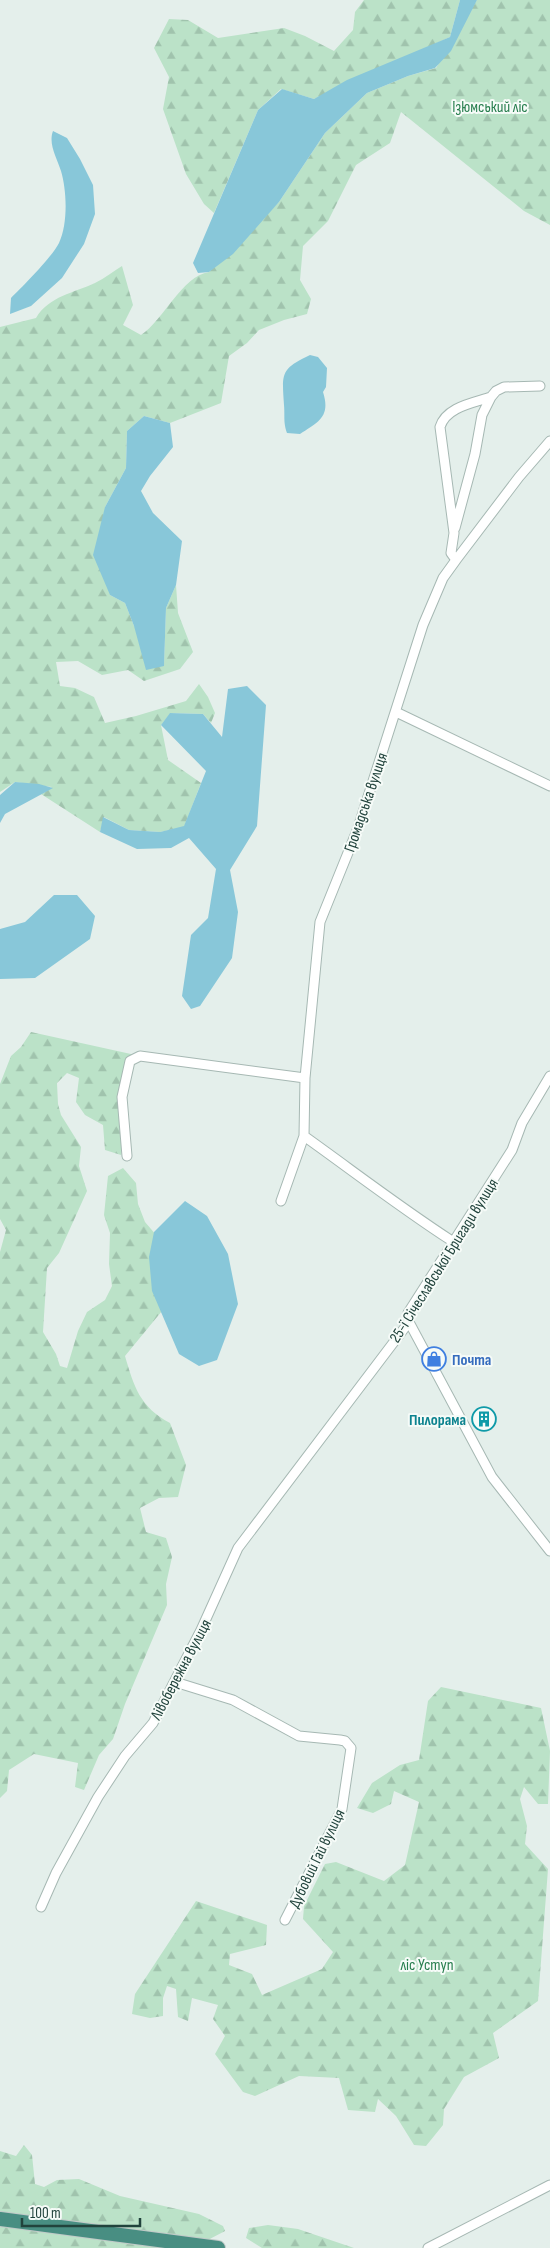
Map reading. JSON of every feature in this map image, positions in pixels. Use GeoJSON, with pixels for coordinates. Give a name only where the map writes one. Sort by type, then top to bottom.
{"type":"FeatureCollection","features":[{"type":"Feature","properties":{"kind":"highway"},"geometry":{"type":"LineString","coordinates":[[0,2219],[218,2248]]}},
{"type":"Feature","properties":{"kind":"street"},"geometry":{"type":"LineString","coordinates":[[456,560],[451,553],[454,533],[475,454],[478,429],[485,407],[496,391],[504,387],[540,386]]}},
{"type":"Feature","properties":{"kind":"street"},"geometry":{"type":"LineString","coordinates":[[454,533],[440,427],[442,419],[450,412],[491,397]]}},
{"type":"Feature","properties":{"kind":"street","name":"Громадська вулиця"},"geometry":{"type":"LineString","coordinates":[[281,1201],[304,1136],[305,1078],[320,922],[358,828],[423,624],[444,578],[456,560],[518,477],[550,441]]}},
{"type":"Feature","properties":{"kind":"street"},"geometry":{"type":"LineString","coordinates":[[396,712],[550,786]]}},
{"type":"Feature","properties":{"kind":"street"},"geometry":{"type":"LineString","coordinates":[[127,1156],[122,1097],[130,1061],[140,1056],[305,1078]]}},
{"type":"Feature","properties":{"kind":"street","name":"25-ї Січеславської Бригади вулиця"},"geometry":{"type":"LineString","coordinates":[[304,1458],[409,1322],[408,1313],[452,1241],[512,1150],[522,1123],[550,1077]]}},
{"type":"Feature","properties":{"kind":"street"},"geometry":{"type":"LineString","coordinates":[[304,1136],[388,1196],[402,1209],[452,1241]]}},
{"type":"Feature","properties":{"kind":"street"},"geometry":{"type":"LineString","coordinates":[[409,1322],[492,1477],[550,1551]]}},
{"type":"Feature","properties":{"kind":"street","name":"Лівобережна вулиця"},"geometry":{"type":"LineString","coordinates":[[41,1907],[56,1873],[98,1797],[124,1756],[153,1723],[201,1630],[238,1548],[304,1458]]}},
{"type":"Feature","properties":{"kind":"street","name":"Дубовий Гай вулиця"},"geometry":{"type":"LineString","coordinates":[[175,1682],[233,1700],[298,1736],[346,1741],[351,1748],[342,1809],[285,1920]]}},
{"type":"Feature","properties":{"kind":"street"},"geometry":{"type":"LineString","coordinates":[[428,2248],[550,2185]]}},
{"type":"Feature","properties":{"kind":"green space"},"geometry":{"type":"Polygon","coordinates":[[[364,0],[460,0],[450,37],[314,99],[281,89],[258,110],[214,213],[204,204],[186,174],[163,109],[169,77],[154,48],[169,19],[188,20],[218,38],[284,28],[305,36],[334,51],[353,30],[355,12],[364,0]]]}},
{"type":"Feature","properties":{"kind":"green space","name":"Ізюмський ліс"},"geometry":{"type":"Polygon","coordinates":[[[477,0],[550,0],[550,225],[524,211],[401,112],[390,143],[356,165],[328,221],[303,246],[300,280],[311,299],[307,314],[284,320],[259,330],[247,343],[229,356],[221,403],[170,423],[144,416],[127,431],[126,468],[105,507],[110,595],[125,603],[134,626],[164,665],[166,608],[176,585],[178,613],[193,652],[180,669],[144,681],[128,670],[102,675],[78,661],[56,662],[60,686],[75,688],[94,697],[105,723],[186,701],[199,684],[208,697],[215,713],[211,723],[203,714],[171,713],[161,725],[168,760],[201,783],[184,827],[160,832],[129,830],[104,817],[100,832],[41,794],[52,787],[15,782],[0,792],[0,327],[36,318],[41,311],[55,300],[95,283],[122,266],[133,305],[123,325],[141,335],[157,320],[181,290],[199,275],[209,272],[279,202],[325,133],[367,93],[408,76],[436,68],[477,0]]]}},
{"type":"Feature","properties":{"kind":"green space"},"geometry":{"type":"Polygon","coordinates":[[[31,1032],[140,1056],[130,1061],[122,1097],[124,1123],[121,1155],[105,1150],[103,1125],[85,1115],[76,1102],[79,1078],[67,1073],[57,1083],[58,1104],[61,1115],[81,1147],[79,1166],[87,1191],[59,1253],[47,1268],[43,1332],[56,1354],[60,1366],[67,1368],[78,1331],[87,1312],[105,1300],[112,1286],[109,1264],[110,1233],[104,1215],[108,1176],[123,1168],[136,1183],[138,1204],[145,1222],[169,1250],[171,1300],[125,1356],[135,1387],[145,1403],[160,1417],[170,1423],[186,1465],[178,1497],[159,1498],[140,1508],[146,1532],[166,1538],[172,1557],[166,1584],[167,1605],[125,1704],[113,1739],[99,1755],[84,1790],[75,1787],[78,1763],[34,1754],[9,1770],[7,1791],[0,1798],[0,1252],[6,1230],[0,1219],[0,1084],[11,1056],[21,1047],[31,1032]]]}},
{"type":"Feature","properties":{"kind":"green space","name":"ліс Уступ"},"geometry":{"type":"Polygon","coordinates":[[[441,1687],[541,1708],[550,1751],[548,1804],[538,1804],[524,1787],[520,1799],[527,1826],[525,1844],[548,1869],[538,2001],[493,2033],[499,2058],[464,2077],[444,2109],[443,2125],[426,2146],[414,2145],[396,2116],[378,2099],[375,2112],[348,2110],[339,2078],[299,2076],[255,2096],[243,2092],[215,2054],[225,2036],[213,2019],[218,2005],[192,1998],[188,2021],[178,2017],[176,1989],[167,1986],[163,1998],[163,2016],[150,2018],[132,2014],[135,1994],[196,1901],[267,1925],[266,1945],[230,1954],[229,1965],[252,1974],[262,1995],[322,1969],[333,1952],[303,1919],[304,1906],[325,1864],[336,1862],[384,1881],[405,1865],[419,1802],[394,1791],[391,1804],[373,1813],[357,1808],[372,1783],[400,1765],[419,1760],[428,1701],[441,1687]]]}},
{"type":"Feature","properties":{"kind":"green space"},"geometry":{"type":"Polygon","coordinates":[[[24,2145],[32,2155],[35,2184],[44,2187],[57,2180],[79,2179],[120,2196],[199,2214],[223,2226],[225,2231],[204,2242],[218,2248],[0,2248],[0,2151],[16,2156],[24,2145]]]}},
{"type":"Feature","properties":{"kind":"green space"},"geometry":{"type":"Polygon","coordinates":[[[268,2225],[298,2229],[354,2248],[262,2248],[246,2238],[249,2228],[268,2225]]]}},
{"type":"Feature","properties":{"kind":"water"},"geometry":{"type":"Polygon","coordinates":[[[460,0],[477,0],[451,51],[435,68],[408,76],[367,93],[325,133],[279,202],[233,254],[209,272],[198,273],[193,263],[258,110],[282,89],[314,99],[347,80],[450,37],[460,0]]]}},
{"type":"Feature","properties":{"kind":"water"},"geometry":{"type":"Polygon","coordinates":[[[53,131],[67,138],[80,159],[93,185],[95,214],[84,244],[62,278],[31,306],[10,314],[11,298],[50,256],[59,243],[64,227],[64,188],[61,171],[52,146],[53,131]]]}},
{"type":"Feature","properties":{"kind":"water"},"geometry":{"type":"Polygon","coordinates":[[[310,355],[318,357],[327,368],[326,387],[323,392],[325,400],[324,413],[317,422],[300,434],[287,433],[283,379],[293,364],[310,355]]]}},
{"type":"Feature","properties":{"kind":"water"},"geometry":{"type":"Polygon","coordinates":[[[144,416],[170,423],[173,447],[150,476],[141,491],[153,513],[182,541],[176,585],[166,608],[164,666],[146,670],[134,626],[125,603],[110,595],[93,555],[105,507],[126,468],[127,431],[144,416]]]}},
{"type":"Feature","properties":{"kind":"water"},"geometry":{"type":"Polygon","coordinates":[[[247,686],[266,705],[257,826],[230,870],[238,912],[232,958],[200,1006],[191,1009],[182,996],[191,935],[208,918],[216,869],[189,838],[171,848],[137,849],[100,832],[103,817],[129,830],[160,832],[184,826],[206,771],[161,725],[170,713],[203,714],[222,737],[228,689],[247,686]]]}},
{"type":"Feature","properties":{"kind":"water"},"geometry":{"type":"Polygon","coordinates":[[[15,782],[39,784],[53,788],[5,814],[0,823],[0,795],[15,782]]]}},
{"type":"Feature","properties":{"kind":"water"},"geometry":{"type":"Polygon","coordinates":[[[54,895],[77,895],[95,916],[90,939],[35,978],[0,979],[0,929],[25,922],[54,895]]]}},
{"type":"Feature","properties":{"kind":"water"},"geometry":{"type":"Polygon","coordinates":[[[185,1201],[207,1216],[228,1254],[238,1304],[217,1360],[199,1366],[179,1354],[152,1291],[149,1257],[154,1232],[185,1201]]]}},
{"type":"Feature","properties":{"kind":"place","name":"Почта"},"geometry":{"type":"Point","coordinates":[434,1359]}},
{"type":"Feature","properties":{"kind":"place","name":"Пилорама"},"geometry":{"type":"Point","coordinates":[484,1419]}}]}
